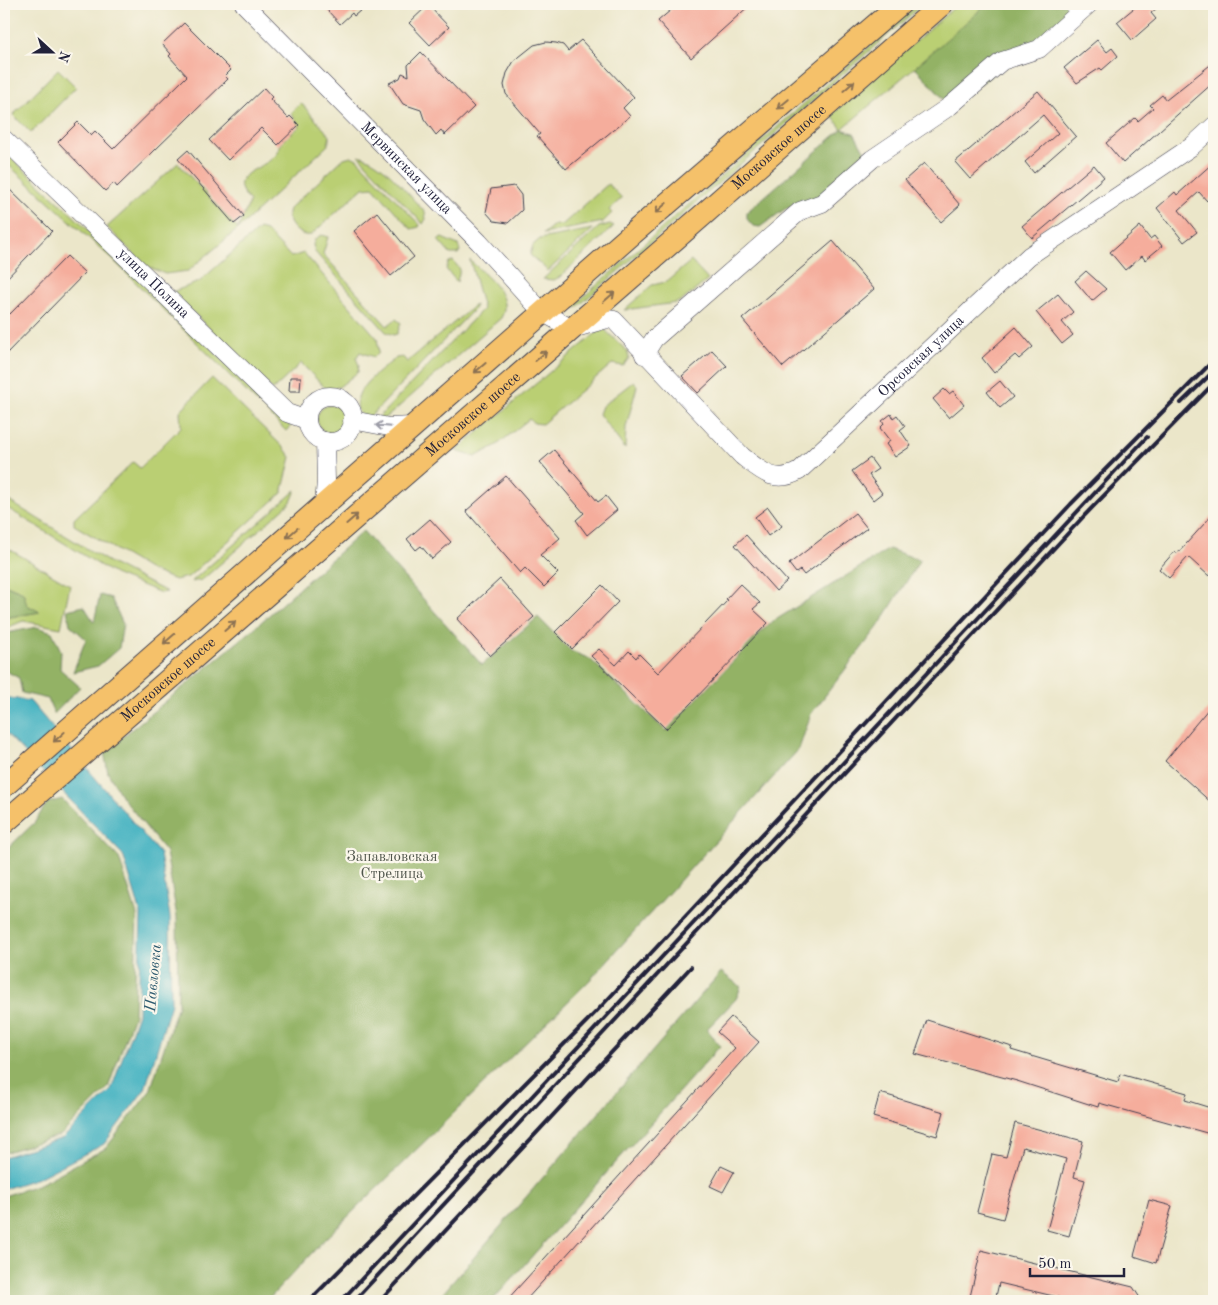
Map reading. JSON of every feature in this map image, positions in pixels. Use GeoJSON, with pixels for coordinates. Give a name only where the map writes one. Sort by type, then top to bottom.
{"type":"FeatureCollection","features":[{"type":"Feature","properties":{"kind":"main road","name":"Московское шоссе"},"geometry":{"type":"LineString","coordinates":[[9,782],[542,312],[900,4]]}},
{"type":"Feature","properties":{"kind":"main road","name":"Московское шоссе"},"geometry":{"type":"LineString","coordinates":[[4,823],[942,4]]}},
{"type":"Feature","properties":{"kind":"street","name":"Мервинская улица"},"geometry":{"type":"LineString","coordinates":[[244,4],[479,242],[542,312],[572,329]]}},
{"type":"Feature","properties":{"kind":"street"},"geometry":{"type":"LineString","coordinates":[[644,355],[654,339],[800,212],[822,203],[872,159],[950,106],[1002,61],[1039,49],[1089,4]]}},
{"type":"Feature","properties":{"kind":"street","name":"Орсовская улица"},"geometry":{"type":"LineString","coordinates":[[572,329],[607,319],[614,320],[644,355],[742,456],[771,476],[789,477],[799,471],[1029,256],[1184,152],[1214,126]]}},
{"type":"Feature","properties":{"kind":"street","name":"улица Полина"},"geometry":{"type":"LineString","coordinates":[[4,139],[287,413],[307,420]]}},
{"type":"Feature","properties":{"kind":"street"},"geometry":{"type":"LineString","coordinates":[[327,396],[341,399],[346,403],[352,414],[352,420],[351,427],[343,437],[337,440],[325,441],[312,434],[307,420],[310,407],[320,398],[327,396]]}},
{"type":"Feature","properties":{"kind":"street"},"geometry":{"type":"LineString","coordinates":[[352,420],[389,427],[414,426]]}},
{"type":"Feature","properties":{"kind":"street"},"geometry":{"type":"LineString","coordinates":[[324,504],[326,481],[325,441]]}},
{"type":"Feature","properties":{"kind":"green space"},"geometry":{"type":"Polygon","coordinates":[[[918,4],[923,4],[576,308],[573,306],[918,4]]]}},
{"type":"Feature","properties":{"kind":"green space"},"geometry":{"type":"Polygon","coordinates":[[[958,4],[1089,4],[950,106],[915,67],[842,129],[831,115],[958,4]]]}},
{"type":"Feature","properties":{"kind":"green space"},"geometry":{"type":"Polygon","coordinates":[[[987,4],[1089,4],[950,106],[915,67],[987,4]]]}},
{"type":"Feature","properties":{"kind":"green space"},"geometry":{"type":"Polygon","coordinates":[[[58,69],[76,87],[31,133],[13,115],[58,69]]]}},
{"type":"Feature","properties":{"kind":"green space"},"geometry":{"type":"Polygon","coordinates":[[[301,103],[330,136],[328,145],[238,229],[250,201],[243,192],[242,179],[276,155],[282,143],[300,126],[291,113],[301,103]]]}},
{"type":"Feature","properties":{"kind":"green space"},"geometry":{"type":"Polygon","coordinates":[[[842,129],[854,133],[865,152],[864,162],[823,196],[785,209],[760,227],[753,226],[747,219],[747,212],[842,129]]]}},
{"type":"Feature","properties":{"kind":"green space"},"geometry":{"type":"Polygon","coordinates":[[[4,151],[94,235],[291,426],[286,431],[111,258],[4,161],[4,151]]]}},
{"type":"Feature","properties":{"kind":"green space"},"geometry":{"type":"Polygon","coordinates":[[[358,155],[368,158],[377,164],[394,179],[425,212],[426,219],[423,224],[358,155]]]}},
{"type":"Feature","properties":{"kind":"green space"},"geometry":{"type":"Polygon","coordinates":[[[351,156],[357,159],[420,225],[419,227],[411,229],[373,187],[363,188],[311,235],[301,234],[293,227],[288,218],[289,209],[344,158],[351,156]]]}},
{"type":"Feature","properties":{"kind":"green space"},"geometry":{"type":"Polygon","coordinates":[[[178,163],[238,229],[188,271],[165,274],[146,266],[107,227],[178,163]]]}},
{"type":"Feature","properties":{"kind":"green space"},"geometry":{"type":"Polygon","coordinates":[[[608,184],[622,198],[609,210],[612,213],[603,222],[543,234],[555,224],[562,225],[608,184]]]}},
{"type":"Feature","properties":{"kind":"green space"},"geometry":{"type":"Polygon","coordinates":[[[610,224],[614,226],[560,277],[554,280],[543,279],[599,227],[610,224]]]}},
{"type":"Feature","properties":{"kind":"green space"},"geometry":{"type":"Polygon","coordinates":[[[259,229],[266,231],[291,257],[304,253],[377,338],[379,352],[374,357],[360,352],[356,358],[359,365],[358,372],[339,387],[326,389],[301,363],[273,390],[172,292],[199,282],[259,229]]]}},
{"type":"Feature","properties":{"kind":"green space"},"geometry":{"type":"Polygon","coordinates":[[[593,229],[548,271],[530,255],[533,245],[540,239],[593,229]]]}},
{"type":"Feature","properties":{"kind":"green space"},"geometry":{"type":"Polygon","coordinates":[[[321,235],[328,237],[323,254],[387,326],[396,319],[401,323],[397,334],[393,335],[386,332],[315,252],[313,245],[315,239],[321,235]]]}},
{"type":"Feature","properties":{"kind":"green space"},"geometry":{"type":"Polygon","coordinates":[[[442,238],[458,245],[460,251],[458,254],[450,254],[438,240],[442,238]]]}},
{"type":"Feature","properties":{"kind":"green space"},"geometry":{"type":"Polygon","coordinates":[[[470,260],[501,293],[504,301],[504,310],[501,318],[387,417],[375,421],[483,309],[470,260]]]}},
{"type":"Feature","properties":{"kind":"green space"},"geometry":{"type":"Polygon","coordinates":[[[453,261],[460,269],[457,282],[446,269],[449,262],[453,261]]]}},
{"type":"Feature","properties":{"kind":"green space"},"geometry":{"type":"Polygon","coordinates":[[[691,261],[708,280],[683,300],[676,303],[624,310],[652,285],[666,282],[691,261]]]}},
{"type":"Feature","properties":{"kind":"green space"},"geometry":{"type":"Polygon","coordinates":[[[475,305],[475,308],[368,419],[359,413],[358,396],[375,375],[396,358],[403,357],[407,362],[475,305]]]}},
{"type":"Feature","properties":{"kind":"green space"},"geometry":{"type":"Polygon","coordinates":[[[601,329],[604,329],[627,351],[629,358],[623,366],[612,364],[542,424],[534,423],[529,419],[497,445],[475,457],[456,451],[601,329]]]}},
{"type":"Feature","properties":{"kind":"green space"},"geometry":{"type":"Polygon","coordinates":[[[212,378],[291,457],[282,493],[188,577],[175,580],[150,570],[74,525],[74,519],[133,462],[140,468],[181,427],[180,411],[212,378]]]}},
{"type":"Feature","properties":{"kind":"green space"},"geometry":{"type":"Polygon","coordinates":[[[634,381],[637,386],[626,427],[625,449],[599,414],[602,406],[634,381]]]}},
{"type":"Feature","properties":{"kind":"green space"},"geometry":{"type":"Polygon","coordinates":[[[331,405],[341,409],[345,419],[341,429],[331,433],[321,429],[317,419],[321,409],[331,405]]]}},
{"type":"Feature","properties":{"kind":"green space"},"geometry":{"type":"Polygon","coordinates":[[[296,490],[291,502],[202,580],[191,582],[296,490]]]}},
{"type":"Feature","properties":{"kind":"green space"},"geometry":{"type":"Polygon","coordinates":[[[4,498],[112,564],[167,592],[161,593],[114,574],[4,506],[4,498]]]}},
{"type":"Feature","properties":{"kind":"green space","name":"Запавловская Стрелица"},"geometry":{"type":"Polygon","coordinates":[[[363,531],[482,665],[538,617],[571,651],[590,659],[666,731],[769,624],[889,549],[920,560],[878,627],[811,714],[799,749],[589,981],[325,1239],[267,1301],[4,1301],[4,1196],[40,1184],[106,1148],[150,1091],[178,1005],[177,917],[166,852],[122,797],[108,773],[104,752],[250,632],[363,531]]]}},
{"type":"Feature","properties":{"kind":"green space"},"geometry":{"type":"Polygon","coordinates":[[[4,546],[70,585],[61,628],[23,621],[4,629],[4,618],[39,612],[27,605],[23,592],[4,584],[4,546]]]}},
{"type":"Feature","properties":{"kind":"green space"},"geometry":{"type":"Polygon","coordinates":[[[4,584],[23,592],[27,605],[40,612],[4,618],[4,584]]]}},
{"type":"Feature","properties":{"kind":"green space"},"geometry":{"type":"Polygon","coordinates":[[[100,595],[111,598],[123,624],[119,648],[98,666],[73,672],[86,639],[70,625],[67,610],[84,606],[94,622],[100,595]]]}},
{"type":"Feature","properties":{"kind":"green space"},"geometry":{"type":"Polygon","coordinates":[[[37,627],[52,632],[61,651],[60,669],[80,687],[54,714],[48,699],[22,693],[19,678],[4,670],[4,637],[7,633],[37,627]]]}},
{"type":"Feature","properties":{"kind":"green space"},"geometry":{"type":"Polygon","coordinates":[[[62,799],[119,858],[137,915],[134,1015],[108,1088],[61,1135],[4,1153],[4,852],[35,822],[47,803],[62,799]]]}},
{"type":"Feature","properties":{"kind":"green space"},"geometry":{"type":"Polygon","coordinates":[[[721,972],[741,987],[736,999],[707,1029],[720,1046],[492,1301],[436,1301],[721,972]]]}},
{"type":"Feature","properties":{"kind":"water","name":"Павловка"},"geometry":{"type":"Polygon","coordinates":[[[4,697],[30,701],[160,854],[170,917],[171,1004],[145,1089],[104,1144],[38,1178],[4,1189],[4,1157],[63,1138],[111,1090],[138,1014],[141,914],[123,855],[4,731],[4,697]]]}},
{"type":"Feature","properties":{"kind":"building"},"geometry":{"type":"Polygon","coordinates":[[[334,4],[368,4],[354,16],[352,13],[340,24],[327,10],[334,4]]]}},
{"type":"Feature","properties":{"kind":"building"},"geometry":{"type":"Polygon","coordinates":[[[665,4],[751,4],[691,58],[658,21],[671,10],[665,4]]]}},
{"type":"Feature","properties":{"kind":"building"},"geometry":{"type":"Polygon","coordinates":[[[1139,4],[1162,4],[1151,13],[1156,19],[1132,40],[1117,22],[1139,4]]]}},
{"type":"Feature","properties":{"kind":"building"},"geometry":{"type":"Polygon","coordinates":[[[428,5],[449,27],[430,45],[409,23],[428,5]]]}},
{"type":"Feature","properties":{"kind":"building"},"geometry":{"type":"Polygon","coordinates":[[[184,23],[231,70],[225,76],[228,79],[117,187],[114,183],[105,191],[58,142],[78,122],[91,135],[95,131],[113,149],[187,76],[169,56],[171,54],[162,44],[184,23]]]}},
{"type":"Feature","properties":{"kind":"building"},"geometry":{"type":"Polygon","coordinates":[[[581,40],[634,97],[623,108],[630,116],[566,169],[537,136],[540,134],[506,94],[504,85],[507,73],[514,61],[534,45],[546,42],[556,43],[563,45],[568,51],[581,40]]]}},
{"type":"Feature","properties":{"kind":"building"},"geometry":{"type":"Polygon","coordinates":[[[1097,40],[1107,52],[1112,48],[1118,56],[1102,70],[1100,68],[1077,83],[1064,68],[1097,40]]]}},
{"type":"Feature","properties":{"kind":"building"},"geometry":{"type":"Polygon","coordinates":[[[421,52],[474,107],[445,135],[441,130],[436,135],[424,119],[421,110],[403,104],[389,83],[400,78],[402,73],[409,76],[408,65],[421,52]]]}},
{"type":"Feature","properties":{"kind":"building"},"geometry":{"type":"Polygon","coordinates":[[[1214,62],[1214,82],[1123,163],[1106,143],[1135,118],[1138,121],[1153,108],[1150,105],[1162,95],[1166,100],[1214,62]]]}},
{"type":"Feature","properties":{"kind":"building"},"geometry":{"type":"Polygon","coordinates":[[[264,88],[272,97],[270,99],[288,118],[290,116],[299,125],[278,145],[261,128],[228,160],[209,140],[264,88]]]}},
{"type":"Feature","properties":{"kind":"building"},"geometry":{"type":"Polygon","coordinates":[[[1038,91],[1076,136],[1034,173],[1025,162],[1058,133],[1043,115],[970,179],[955,162],[1038,91]]]}},
{"type":"Feature","properties":{"kind":"building"},"geometry":{"type":"Polygon","coordinates":[[[188,150],[244,216],[234,224],[178,159],[188,150]]]}},
{"type":"Feature","properties":{"kind":"building"},"geometry":{"type":"Polygon","coordinates":[[[1214,162],[1214,194],[1207,201],[1199,192],[1179,210],[1197,232],[1184,242],[1157,208],[1175,192],[1177,195],[1214,162]]]}},
{"type":"Feature","properties":{"kind":"building"},"geometry":{"type":"Polygon","coordinates":[[[924,163],[960,205],[941,222],[905,180],[924,163]]]}},
{"type":"Feature","properties":{"kind":"building"},"geometry":{"type":"Polygon","coordinates":[[[1094,165],[1104,177],[1032,238],[1022,226],[1094,165]]]}},
{"type":"Feature","properties":{"kind":"building"},"geometry":{"type":"Polygon","coordinates":[[[4,184],[52,231],[4,281],[4,184]]]}},
{"type":"Feature","properties":{"kind":"building"},"geometry":{"type":"Polygon","coordinates":[[[514,186],[521,195],[522,210],[508,223],[494,221],[486,212],[491,189],[514,186]]]}},
{"type":"Feature","properties":{"kind":"building"},"geometry":{"type":"Polygon","coordinates":[[[377,212],[414,257],[391,276],[354,231],[377,212]]]}},
{"type":"Feature","properties":{"kind":"building"},"geometry":{"type":"Polygon","coordinates":[[[1140,226],[1150,239],[1154,236],[1162,246],[1145,260],[1142,256],[1125,270],[1110,252],[1140,226]]]}},
{"type":"Feature","properties":{"kind":"building"},"geometry":{"type":"Polygon","coordinates":[[[833,241],[874,289],[783,367],[742,319],[833,241]]]}},
{"type":"Feature","properties":{"kind":"building"},"geometry":{"type":"Polygon","coordinates":[[[67,256],[85,273],[4,356],[4,308],[10,314],[67,256]]]}},
{"type":"Feature","properties":{"kind":"building"},"geometry":{"type":"Polygon","coordinates":[[[1086,271],[1106,289],[1092,301],[1075,281],[1086,271]]]}},
{"type":"Feature","properties":{"kind":"building"},"geometry":{"type":"Polygon","coordinates":[[[1058,294],[1073,312],[1062,322],[1073,335],[1062,344],[1036,312],[1058,294]]]}},
{"type":"Feature","properties":{"kind":"building"},"geometry":{"type":"Polygon","coordinates":[[[1016,327],[1033,347],[1019,359],[1015,355],[994,373],[982,358],[1016,327]]]}},
{"type":"Feature","properties":{"kind":"building"},"geometry":{"type":"Polygon","coordinates":[[[712,350],[727,366],[698,393],[682,376],[712,350]]]}},
{"type":"Feature","properties":{"kind":"building"},"geometry":{"type":"Polygon","coordinates":[[[290,377],[301,377],[300,391],[289,391],[290,377]]]}},
{"type":"Feature","properties":{"kind":"building"},"geometry":{"type":"Polygon","coordinates":[[[1000,381],[1013,397],[1000,408],[987,392],[1000,381]]]}},
{"type":"Feature","properties":{"kind":"building"},"geometry":{"type":"Polygon","coordinates":[[[944,389],[949,394],[953,391],[964,405],[949,418],[933,399],[944,389]]]}},
{"type":"Feature","properties":{"kind":"building"},"geometry":{"type":"Polygon","coordinates":[[[891,414],[893,418],[897,415],[905,426],[900,430],[911,446],[895,457],[886,444],[890,441],[880,428],[884,424],[882,421],[891,414]]]}},
{"type":"Feature","properties":{"kind":"building"},"geometry":{"type":"Polygon","coordinates":[[[554,450],[598,502],[606,496],[617,510],[587,535],[576,520],[584,513],[540,462],[554,450]]]}},
{"type":"Feature","properties":{"kind":"building"},"geometry":{"type":"Polygon","coordinates":[[[870,458],[878,469],[869,475],[882,493],[873,500],[852,471],[870,458]]]}},
{"type":"Feature","properties":{"kind":"building"},"geometry":{"type":"Polygon","coordinates":[[[506,476],[560,538],[540,555],[558,573],[544,587],[525,568],[520,573],[466,511],[506,476]]]}},
{"type":"Feature","properties":{"kind":"building"},"geometry":{"type":"Polygon","coordinates":[[[768,507],[782,526],[768,536],[755,517],[768,507]]]}},
{"type":"Feature","properties":{"kind":"building"},"geometry":{"type":"Polygon","coordinates":[[[855,513],[867,528],[804,575],[800,570],[796,573],[789,564],[855,513]]]}},
{"type":"Feature","properties":{"kind":"building"},"geometry":{"type":"Polygon","coordinates":[[[1214,513],[1214,571],[1209,576],[1188,557],[1169,578],[1159,569],[1175,551],[1177,554],[1214,513]]]}},
{"type":"Feature","properties":{"kind":"building"},"geometry":{"type":"Polygon","coordinates":[[[430,519],[451,542],[432,559],[421,546],[416,550],[407,539],[430,519]]]}},
{"type":"Feature","properties":{"kind":"building"},"geometry":{"type":"Polygon","coordinates":[[[746,535],[787,581],[776,591],[735,545],[746,535]]]}},
{"type":"Feature","properties":{"kind":"building"},"geometry":{"type":"Polygon","coordinates":[[[500,579],[534,617],[490,656],[457,619],[500,579]]]}},
{"type":"Feature","properties":{"kind":"building"},"geometry":{"type":"Polygon","coordinates":[[[740,584],[760,603],[753,609],[768,623],[666,729],[591,656],[599,649],[616,665],[629,651],[636,658],[639,654],[658,673],[728,600],[726,599],[740,584]]]}},
{"type":"Feature","properties":{"kind":"building"},"geometry":{"type":"Polygon","coordinates":[[[602,585],[618,602],[572,649],[555,632],[602,585]]]}},
{"type":"Feature","properties":{"kind":"building"},"geometry":{"type":"Polygon","coordinates":[[[1214,702],[1214,805],[1165,761],[1214,702]]]}},
{"type":"Feature","properties":{"kind":"building"},"geometry":{"type":"Polygon","coordinates":[[[731,1017],[759,1042],[525,1301],[506,1301],[735,1048],[717,1032],[731,1017]]]}},
{"type":"Feature","properties":{"kind":"building"},"geometry":{"type":"Polygon","coordinates":[[[927,1020],[1012,1047],[1011,1050],[1118,1082],[1120,1074],[1187,1093],[1185,1100],[1214,1109],[1214,1135],[1099,1103],[1098,1107],[1017,1081],[915,1054],[927,1020]]]}},
{"type":"Feature","properties":{"kind":"building"},"geometry":{"type":"Polygon","coordinates":[[[880,1093],[944,1112],[937,1136],[873,1117],[880,1093]]]}},
{"type":"Feature","properties":{"kind":"building"},"geometry":{"type":"Polygon","coordinates":[[[1015,1123],[1083,1141],[1074,1177],[1085,1180],[1069,1236],[1047,1230],[1066,1159],[1023,1147],[1003,1219],[977,1212],[992,1154],[1006,1157],[1015,1123]]]}},
{"type":"Feature","properties":{"kind":"building"},"geometry":{"type":"Polygon","coordinates":[[[721,1166],[734,1172],[723,1192],[710,1186],[721,1166]]]}},
{"type":"Feature","properties":{"kind":"building"},"geometry":{"type":"Polygon","coordinates":[[[1149,1200],[1172,1206],[1156,1263],[1134,1256],[1149,1200]]]}},
{"type":"Feature","properties":{"kind":"building"},"geometry":{"type":"Polygon","coordinates":[[[981,1250],[1133,1287],[1142,1301],[1074,1301],[999,1283],[995,1301],[969,1301],[981,1250]]]}},
{"type":"Feature","properties":{"kind":"railway"},"geometry":{"type":"LineString","coordinates":[[309,1301],[595,1013],[1071,504],[1214,360]]}},
{"type":"Feature","properties":{"kind":"railway"},"geometry":{"type":"LineString","coordinates":[[1181,403],[1214,371]]}},
{"type":"Feature","properties":{"kind":"railway"},"geometry":{"type":"LineString","coordinates":[[354,1301],[1084,516],[1214,383]]}},
{"type":"Feature","properties":{"kind":"railway"},"geometry":{"type":"LineString","coordinates":[[341,1301],[1147,437]]}},
{"type":"Feature","properties":{"kind":"railway"},"geometry":{"type":"LineString","coordinates":[[380,1301],[691,967]]}}]}
